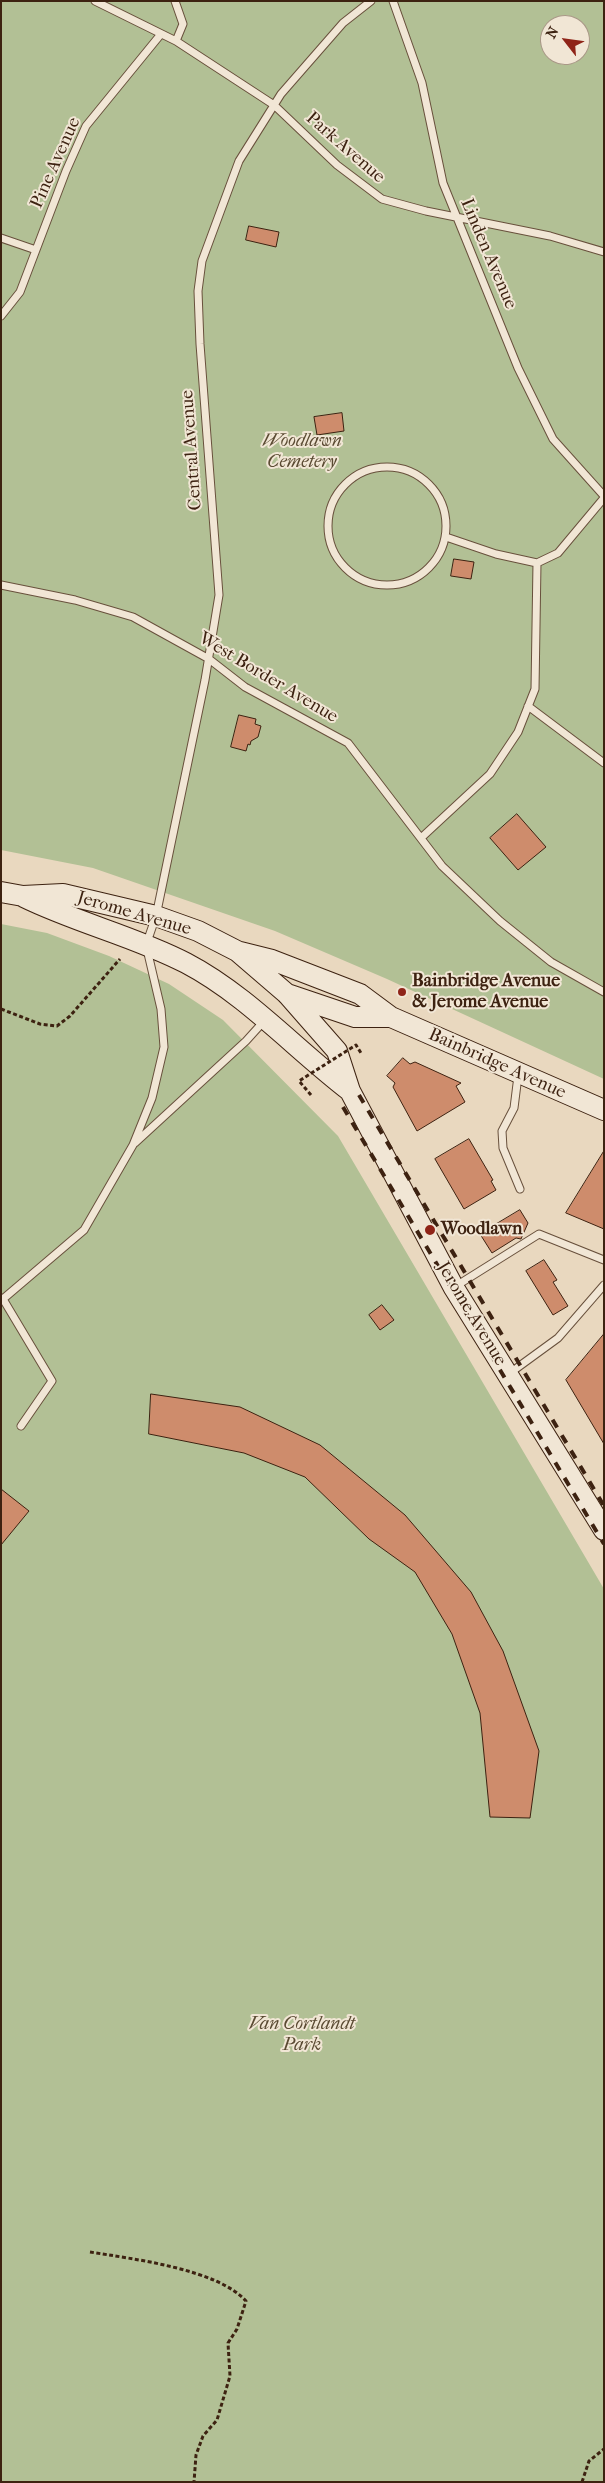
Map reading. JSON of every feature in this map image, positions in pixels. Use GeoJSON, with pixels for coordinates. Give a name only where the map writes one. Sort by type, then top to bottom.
{"type":"FeatureCollection","features":[{"type":"Feature","properties":{"kind":"main road","name":"Jerome Avenue"},"geometry":{"type":"LineString","coordinates":[[1,892],[23,896],[63,894],[156,916],[198,932],[237,951],[287,994],[336,1051],[350,1091],[454,1288],[604,1530]]}},
{"type":"Feature","properties":{"kind":"main road","name":"Jerome Avenue"},"geometry":{"type":"LineString","coordinates":[[23,896],[58,914],[146,945],[185,963],[219,983],[266,1020],[316,1065],[350,1091]]}},
{"type":"Feature","properties":{"kind":"main road","name":"Bainbridge Avenue"},"geometry":{"type":"LineString","coordinates":[[237,951],[272,960],[360,994],[391,1017],[604,1110]]}},
{"type":"Feature","properties":{"kind":"main road","name":"Bainbridge Avenue"},"geometry":{"type":"LineString","coordinates":[[287,994],[355,1017],[391,1017]]}},
{"type":"Feature","properties":{"kind":"main road"},"geometry":{"type":"LineString","coordinates":[[266,1020],[287,994]]}},
{"type":"Feature","properties":{"kind":"lane","name":"Park Avenue"},"geometry":{"type":"LineString","coordinates":[[94,1],[176,41],[274,105],[337,165],[382,199],[550,236],[604,252]]}},
{"type":"Feature","properties":{"kind":"lane"},"geometry":{"type":"LineString","coordinates":[[175,1],[183,24],[176,41]]}},
{"type":"Feature","properties":{"kind":"lane","name":"Central Avenue"},"geometry":{"type":"LineString","coordinates":[[146,945],[156,916],[209,659],[219,596],[205,427],[199,281],[202,262],[239,161],[281,94],[343,23],[371,1]]}},
{"type":"Feature","properties":{"kind":"lane","name":"Linden Avenue"},"geometry":{"type":"LineString","coordinates":[[393,1],[422,83],[443,183],[518,368],[553,439],[604,497]]}},
{"type":"Feature","properties":{"kind":"lane","name":"Pine Avenue"},"geometry":{"type":"LineString","coordinates":[[1,316],[20,292],[66,170],[86,126],[161,34]]}},
{"type":"Feature","properties":{"kind":"lane"},"geometry":{"type":"LineString","coordinates":[[1,238],[36,250]]}},
{"type":"Feature","properties":{"kind":"lane"},"geometry":{"type":"LineString","coordinates":[[395,467],[414,473],[431,486],[442,503],[447,523],[446,537],[438,557],[425,573],[407,583],[386,586],[366,583],[354,577],[339,562],[330,544],[327,523],[332,503],[344,485],[354,476],[374,468],[395,467]]}},
{"type":"Feature","properties":{"kind":"lane"},"geometry":{"type":"LineString","coordinates":[[446,537],[496,554],[537,563],[558,553],[604,497]]}},
{"type":"Feature","properties":{"kind":"lane"},"geometry":{"type":"LineString","coordinates":[[421,838],[490,774],[518,732],[535,689],[537,563]]}},
{"type":"Feature","properties":{"kind":"lane","name":"West Border Avenue"},"geometry":{"type":"LineString","coordinates":[[2,585],[76,600],[133,617],[209,659],[245,687],[348,744],[442,866],[500,921],[552,962],[604,992]]}},
{"type":"Feature","properties":{"kind":"lane"},"geometry":{"type":"LineString","coordinates":[[528,706],[604,763]]}},
{"type":"Feature","properties":{"kind":"lane"},"geometry":{"type":"LineString","coordinates":[[21,1426],[52,1381],[2,1298],[84,1230],[133,1145],[152,1098],[164,1047],[161,1009],[146,945]]}},
{"type":"Feature","properties":{"kind":"lane"},"geometry":{"type":"LineString","coordinates":[[133,1145],[246,1041],[266,1020]]}},
{"type":"Feature","properties":{"kind":"lane"},"geometry":{"type":"LineString","coordinates":[[519,1073],[514,1108],[502,1130],[503,1148],[520,1189]]}},
{"type":"Feature","properties":{"kind":"lane"},"geometry":{"type":"LineString","coordinates":[[454,1288],[539,1234],[604,1260]]}},
{"type":"Feature","properties":{"kind":"lane"},"geometry":{"type":"LineString","coordinates":[[508,1375],[558,1338],[604,1285]]}},
{"type":"Feature","properties":{"kind":"path"},"geometry":{"type":"LineString","coordinates":[[1,1009],[40,1024],[56,1026],[76,1010],[120,958]]}},
{"type":"Feature","properties":{"kind":"path"},"geometry":{"type":"LineString","coordinates":[[311,1095],[299,1081],[356,1045],[361,1053]]}},
{"type":"Feature","properties":{"kind":"path"},"geometry":{"type":"LineString","coordinates":[[90,2252],[168,2265],[192,2272],[239,2293],[246,2301],[240,2321],[228,2342],[230,2376],[217,2420],[203,2436],[196,2455],[194,2482]]}},
{"type":"Feature","properties":{"kind":"path"},"geometry":{"type":"LineString","coordinates":[[582,2482],[590,2461],[604,2449]]}},
{"type":"Feature","properties":{"kind":"green space","name":"Woodlawn Cemetery"},"geometry":{"type":"Polygon","coordinates":[[[1,1],[604,1],[604,1079],[387,979],[275,931],[93,868],[1,850],[1,1]]]}},
{"type":"Feature","properties":{"kind":"green space","name":"Van Cortlandt Park"},"geometry":{"type":"Polygon","coordinates":[[[1,924],[47,933],[109,956],[169,984],[223,1020],[338,1136],[604,1589],[604,2482],[1,2482],[1,924]]]}},
{"type":"Feature","properties":{"kind":"building"},"geometry":{"type":"Polygon","coordinates":[[[249,226],[279,232],[276,247],[246,240],[249,226]]]}},
{"type":"Feature","properties":{"kind":"building"},"geometry":{"type":"Polygon","coordinates":[[[342,413],[344,431],[317,435],[314,417],[342,413]]]}},
{"type":"Feature","properties":{"kind":"building"},"geometry":{"type":"Polygon","coordinates":[[[454,559],[474,562],[471,579],[451,576],[454,559]]]}},
{"type":"Feature","properties":{"kind":"building"},"geometry":{"type":"Polygon","coordinates":[[[239,715],[256,719],[255,724],[261,726],[258,737],[251,741],[250,745],[248,744],[246,751],[231,747],[239,715]]]}},
{"type":"Feature","properties":{"kind":"building"},"geometry":{"type":"Polygon","coordinates":[[[517,814],[546,847],[518,870],[490,838],[517,814]]]}},
{"type":"Feature","properties":{"kind":"building"},"geometry":{"type":"Polygon","coordinates":[[[403,1058],[410,1064],[415,1062],[461,1083],[456,1086],[465,1102],[417,1131],[393,1087],[395,1083],[387,1076],[403,1058]]]}},
{"type":"Feature","properties":{"kind":"building"},"geometry":{"type":"Polygon","coordinates":[[[469,1139],[493,1180],[491,1181],[496,1190],[464,1209],[435,1159],[469,1139]]]}},
{"type":"Feature","properties":{"kind":"building"},"geometry":{"type":"Polygon","coordinates":[[[604,1151],[604,1229],[566,1213],[604,1151]]]}},
{"type":"Feature","properties":{"kind":"building"},"geometry":{"type":"Polygon","coordinates":[[[520,1210],[528,1223],[521,1239],[516,1238],[492,1253],[480,1234],[520,1210]]]}},
{"type":"Feature","properties":{"kind":"building"},"geometry":{"type":"Polygon","coordinates":[[[544,1260],[557,1280],[553,1282],[568,1306],[553,1315],[526,1271],[544,1260]]]}},
{"type":"Feature","properties":{"kind":"building"},"geometry":{"type":"Polygon","coordinates":[[[382,1305],[394,1320],[380,1330],[369,1315],[382,1305]]]}},
{"type":"Feature","properties":{"kind":"building"},"geometry":{"type":"Polygon","coordinates":[[[604,1334],[604,1444],[566,1380],[604,1334]]]}},
{"type":"Feature","properties":{"kind":"building"},"geometry":{"type":"Polygon","coordinates":[[[151,1394],[240,1407],[320,1445],[405,1515],[471,1592],[503,1651],[539,1751],[530,1818],[490,1817],[480,1713],[452,1634],[415,1572],[369,1539],[305,1477],[244,1453],[149,1434],[151,1394]]]}},
{"type":"Feature","properties":{"kind":"building"},"geometry":{"type":"Polygon","coordinates":[[[1,1489],[29,1511],[1,1545],[1,1489]]]}},
{"type":"Feature","properties":{"kind":"railway"},"geometry":{"type":"LineString","coordinates":[[359,1095],[604,1506]]}},
{"type":"Feature","properties":{"kind":"railway"},"geometry":{"type":"LineString","coordinates":[[343,1107],[604,1544]]}},
{"type":"Feature","properties":{"kind":"place","name":"Bainbridge Avenue & Jerome Avenue"},"geometry":{"type":"Point","coordinates":[402,992]}},
{"type":"Feature","properties":{"kind":"place","name":"Woodlawn"},"geometry":{"type":"Point","coordinates":[430,1230]}}]}
